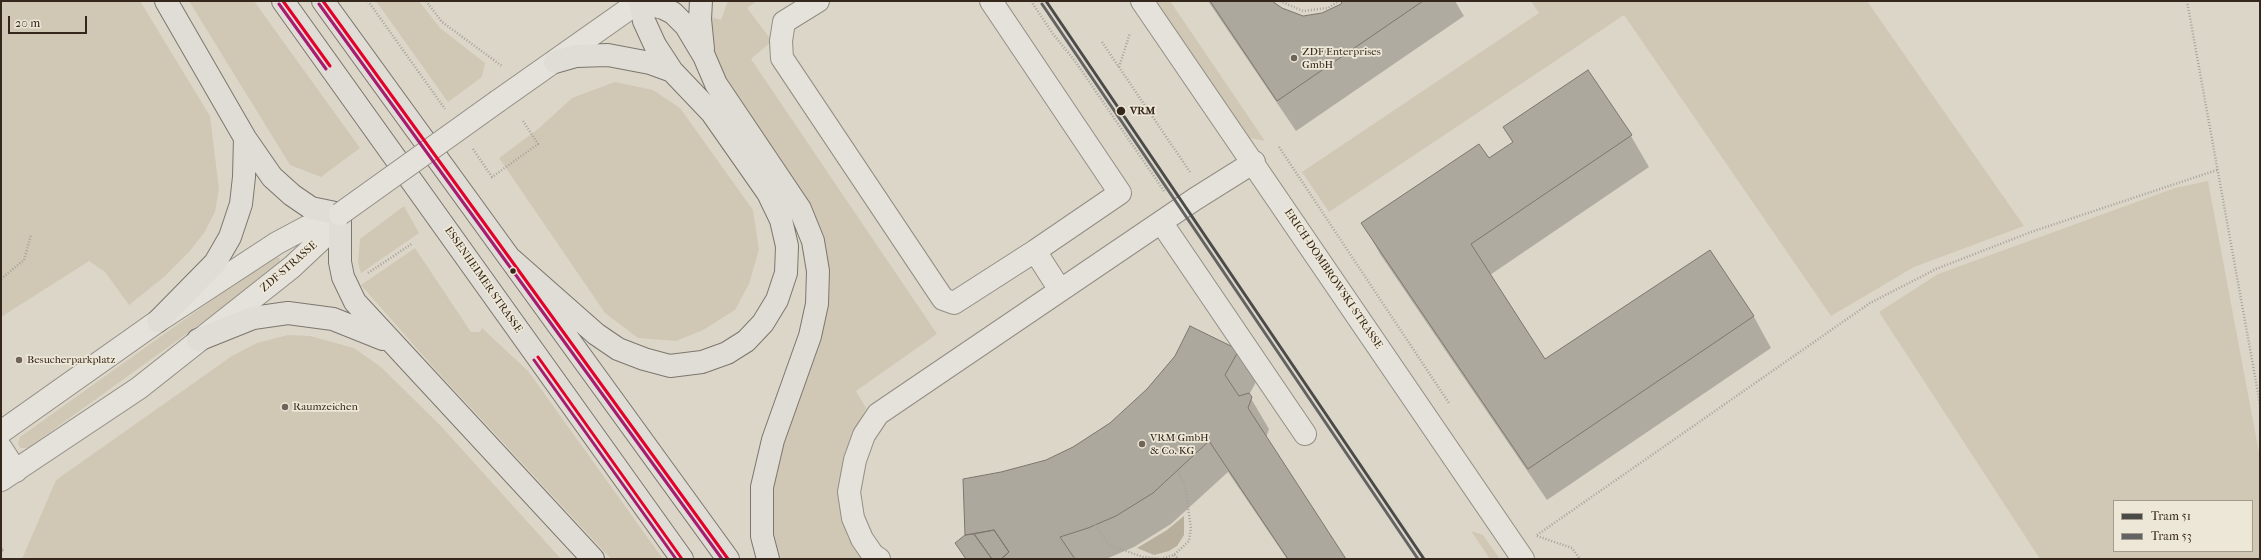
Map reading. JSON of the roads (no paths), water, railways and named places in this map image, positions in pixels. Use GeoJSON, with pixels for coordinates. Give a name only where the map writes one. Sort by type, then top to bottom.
{"type":"FeatureCollection","features":[{"type":"Feature","properties":{"kind":"main road"},"geometry":{"type":"LineString","coordinates":[[166,1],[245,138],[269,173],[292,195],[311,208],[340,214],[340,262],[347,290],[355,302],[592,559]]}},
{"type":"Feature","properties":{"kind":"main road","name":"ESSENHEIMER STRASSE"},"geometry":{"type":"LineString","coordinates":[[283,1],[682,559]]}},
{"type":"Feature","properties":{"kind":"main road"},"geometry":{"type":"LineString","coordinates":[[323,1],[728,559]]}},
{"type":"Feature","properties":{"kind":"main road"},"geometry":{"type":"LineString","coordinates":[[511,259],[596,334],[618,349],[650,361],[670,366],[702,362],[727,353],[746,341],[764,323],[778,300],[786,273],[787,246],[781,220],[768,193],[712,113],[672,71],[648,33],[640,1]]}},
{"type":"Feature","properties":{"kind":"main road"},"geometry":{"type":"LineString","coordinates":[[640,1],[664,8],[673,13],[686,26],[704,56],[716,84],[800,208],[813,241],[818,271],[817,304],[810,336],[773,440],[762,487],[762,536],[768,559]]}},
{"type":"Feature","properties":{"kind":"main road"},"geometry":{"type":"LineString","coordinates":[[701,1],[700,18],[704,56]]}},
{"type":"Feature","properties":{"kind":"main road"},"geometry":{"type":"LineString","coordinates":[[555,62],[576,56],[608,55],[650,63],[672,71]]}},
{"type":"Feature","properties":{"kind":"main road"},"geometry":{"type":"LineString","coordinates":[[158,321],[216,263],[230,237],[241,204],[244,177],[245,138]]}},
{"type":"Feature","properties":{"kind":"main road"},"geometry":{"type":"LineString","coordinates":[[198,340],[253,318],[288,313],[333,319],[360,328],[393,344]]}},
{"type":"Feature","properties":{"kind":"street"},"geometry":{"type":"LineString","coordinates":[[340,214],[640,1]]}},
{"type":"Feature","properties":{"kind":"street"},"geometry":{"type":"LineString","coordinates":[[818,1],[784,22],[781,41],[782,58],[943,298],[954,303],[1036,251],[1120,192],[991,1]]}},
{"type":"Feature","properties":{"kind":"street","name":"ERICH-DOMBROWSKI-STRASSE"},"geometry":{"type":"LineString","coordinates":[[1142,1],[1254,162],[1520,554]]}},
{"type":"Feature","properties":{"kind":"street"},"geometry":{"type":"LineString","coordinates":[[879,559],[874,555],[862,539],[853,518],[849,492],[855,460],[864,435],[878,414],[1060,290],[1254,162]]}},
{"type":"Feature","properties":{"kind":"street","name":"ZDF-STRASSE"},"geometry":{"type":"LineString","coordinates":[[1,432],[158,321],[277,243],[307,227],[340,214]]}},
{"type":"Feature","properties":{"kind":"street","name":"ZDF-STRASSE"},"geometry":{"type":"LineString","coordinates":[[8,476],[139,388],[303,258],[325,236],[340,214]]}},
{"type":"Feature","properties":{"kind":"street"},"geometry":{"type":"LineString","coordinates":[[1169,217],[1305,434]]}},
{"type":"Feature","properties":{"kind":"street"},"geometry":{"type":"LineString","coordinates":[[1036,251],[1060,290]]}},
{"type":"Feature","properties":{"kind":"street"},"geometry":{"type":"LineString","coordinates":[[1,448],[8,476]]}},
{"type":"Feature","properties":{"kind":"tram line","name":"51"},"geometry":{"type":"LineString","coordinates":[[1046,1],[1424,559]]}},
{"type":"Feature","properties":{"kind":"tram line","name":"53"},"geometry":{"type":"LineString","coordinates":[[1042,4],[1418,559]]}},
{"type":"Feature","properties":{"kind":"place","name":"ZDF Enterprises GmbH"},"geometry":{"type":"Point","coordinates":[1294,58]}},
{"type":"Feature","properties":{"kind":"place","name":"VRM"},"geometry":{"type":"Point","coordinates":[1121,111]}},
{"type":"Feature","properties":{"kind":"place","name":"Besucherparkplatz"},"geometry":{"type":"Point","coordinates":[19,360]}},
{"type":"Feature","properties":{"kind":"place","name":"Raumzeichen"},"geometry":{"type":"Point","coordinates":[285,407]}},
{"type":"Feature","properties":{"kind":"place","name":"VRM GmbH & Co. KG"},"geometry":{"type":"Point","coordinates":[1142,444]}}]}
